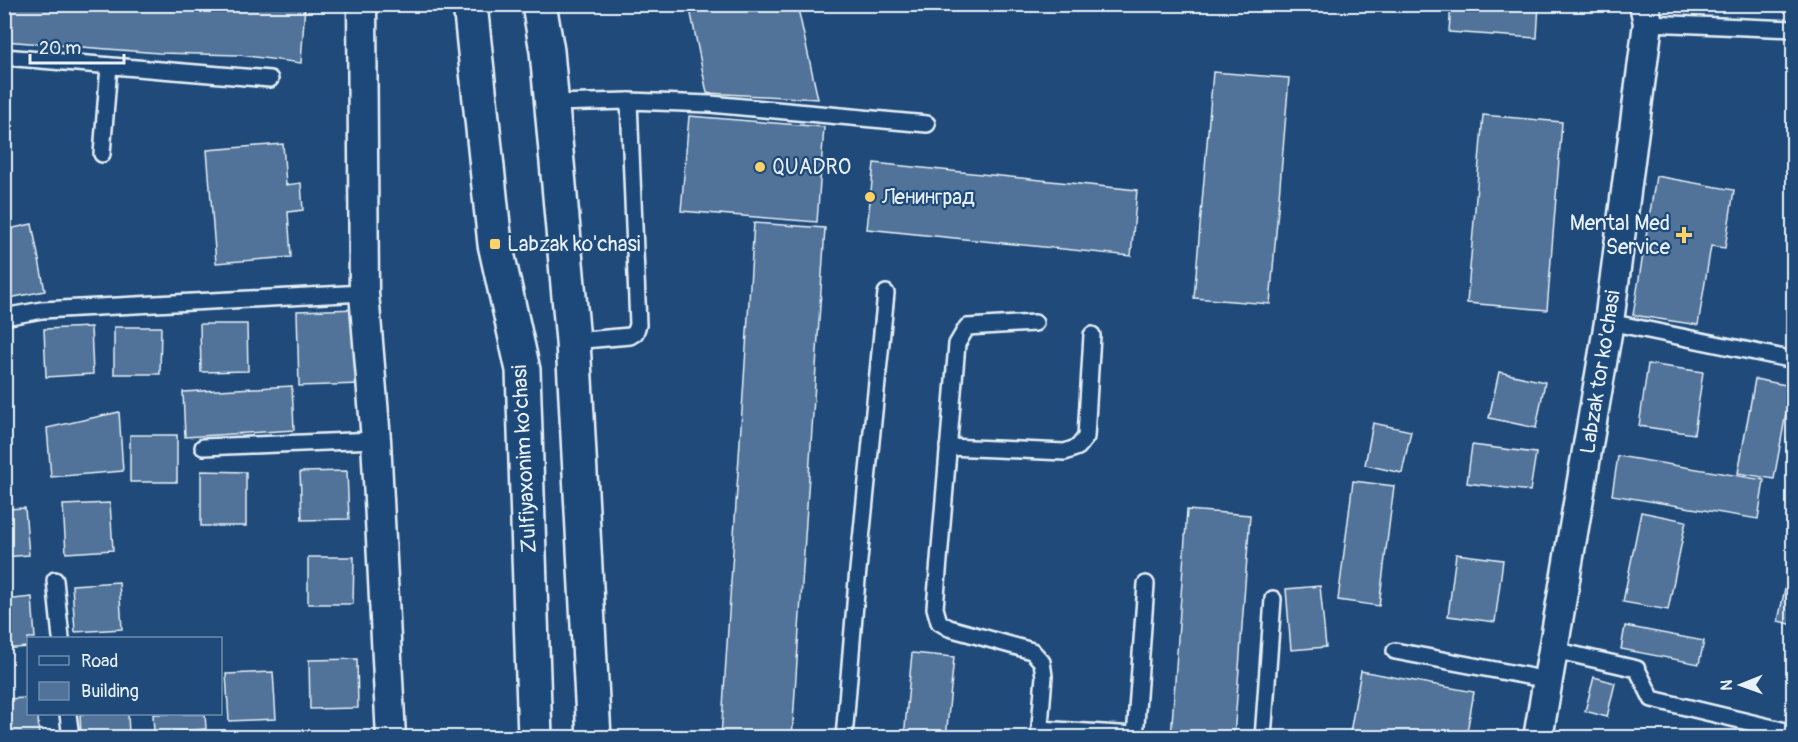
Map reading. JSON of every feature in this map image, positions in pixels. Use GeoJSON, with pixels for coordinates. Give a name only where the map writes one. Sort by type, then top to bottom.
{"type":"FeatureCollection","features":[{"type":"Feature","properties":{"kind":"main road","name":"Zulfiyaxonim ko'chasi"},"geometry":{"type":"LineString","coordinates":[[470,4],[495,244],[523,370],[535,738]]}},
{"type":"Feature","properties":{"kind":"main road"},"geometry":{"type":"LineString","coordinates":[[539,4],[547,51],[573,341],[594,738]]}},
{"type":"Feature","properties":{"kind":"main road"},"geometry":{"type":"LineString","coordinates":[[547,51],[548,4]]}},
{"type":"Feature","properties":{"kind":"street"},"geometry":{"type":"LineString","coordinates":[[362,4],[364,293],[376,440],[391,738]]}},
{"type":"Feature","properties":{"kind":"street","name":"Labzak tor ko'chasi"},"geometry":{"type":"LineString","coordinates":[[1538,738],[1609,322],[1646,14]]}},
{"type":"Feature","properties":{"kind":"lane"},"geometry":{"type":"LineString","coordinates":[[1646,14],[1794,29]]}},
{"type":"Feature","properties":{"kind":"lane"},"geometry":{"type":"LineString","coordinates":[[4,57],[270,79]]}},
{"type":"Feature","properties":{"kind":"lane"},"geometry":{"type":"LineString","coordinates":[[102,154],[109,66]]}},
{"type":"Feature","properties":{"kind":"lane"},"geometry":{"type":"LineString","coordinates":[[573,341],[630,336],[635,333],[638,325],[629,101]]}},
{"type":"Feature","properties":{"kind":"lane"},"geometry":{"type":"LineString","coordinates":[[552,103],[629,101],[710,104],[927,124]]}},
{"type":"Feature","properties":{"kind":"lane"},"geometry":{"type":"LineString","coordinates":[[4,317],[42,310],[364,293]]}},
{"type":"Feature","properties":{"kind":"lane"},"geometry":{"type":"LineString","coordinates":[[844,738],[886,293]]}},
{"type":"Feature","properties":{"kind":"lane"},"geometry":{"type":"LineString","coordinates":[[1609,322],[1794,360]]}},
{"type":"Feature","properties":{"kind":"lane"},"geometry":{"type":"LineString","coordinates":[[1035,323],[967,327],[957,344],[935,608],[939,622],[949,628],[1032,651],[1041,662],[1044,676],[1039,733],[1135,736],[1146,584]]}},
{"type":"Feature","properties":{"kind":"lane"},"geometry":{"type":"LineString","coordinates":[[948,447],[1065,452],[1078,447],[1086,437],[1092,335]]}},
{"type":"Feature","properties":{"kind":"lane"},"geometry":{"type":"LineString","coordinates":[[203,447],[376,440]]}},
{"type":"Feature","properties":{"kind":"lane"},"geometry":{"type":"LineString","coordinates":[[55,580],[61,637]]}},
{"type":"Feature","properties":{"kind":"lane"},"geometry":{"type":"LineString","coordinates":[[1263,738],[1273,599]]}},
{"type":"Feature","properties":{"kind":"lane"},"geometry":{"type":"LineString","coordinates":[[1554,650],[1637,669],[1652,699],[1794,733]]}},
{"type":"Feature","properties":{"kind":"lane"},"geometry":{"type":"LineString","coordinates":[[1395,651],[1548,680]]}},
{"type":"Feature","properties":{"kind":"lane"},"geometry":{"type":"LineString","coordinates":[[68,715],[71,738]]}},
{"type":"Feature","properties":{"kind":"building"},"geometry":{"type":"Polygon","coordinates":[[[4,4],[305,4],[301,63],[239,55],[159,53],[4,41],[4,4]]]}},
{"type":"Feature","properties":{"kind":"building"},"geometry":{"type":"Polygon","coordinates":[[[689,4],[797,4],[818,99],[707,93],[689,4]]]}},
{"type":"Feature","properties":{"kind":"building"},"geometry":{"type":"Polygon","coordinates":[[[1451,4],[1539,4],[1537,38],[1449,32],[1451,4]]]}},
{"type":"Feature","properties":{"kind":"building"},"geometry":{"type":"Polygon","coordinates":[[[1213,72],[1289,78],[1270,304],[1194,298],[1213,72]]]}},
{"type":"Feature","properties":{"kind":"building"},"geometry":{"type":"Polygon","coordinates":[[[1483,115],[1562,122],[1547,310],[1467,303],[1483,115]]]}},
{"type":"Feature","properties":{"kind":"building"},"geometry":{"type":"Polygon","coordinates":[[[689,116],[824,127],[817,222],[681,211],[689,116]]]}},
{"type":"Feature","properties":{"kind":"building"},"geometry":{"type":"Polygon","coordinates":[[[283,144],[286,185],[301,183],[303,210],[288,212],[291,257],[216,263],[207,150],[283,144]]]}},
{"type":"Feature","properties":{"kind":"building"},"geometry":{"type":"Polygon","coordinates":[[[874,163],[1137,190],[1131,256],[867,229],[874,163]]]}},
{"type":"Feature","properties":{"kind":"building"},"geometry":{"type":"Polygon","coordinates":[[[1656,176],[1734,190],[1725,248],[1711,246],[1698,325],[1633,315],[1656,176]]]}},
{"type":"Feature","properties":{"kind":"building"},"geometry":{"type":"Polygon","coordinates":[[[754,223],[825,228],[792,738],[721,738],[754,223]]]}},
{"type":"Feature","properties":{"kind":"building"},"geometry":{"type":"Polygon","coordinates":[[[32,224],[45,291],[4,299],[4,230],[32,224]]]}},
{"type":"Feature","properties":{"kind":"building"},"geometry":{"type":"Polygon","coordinates":[[[359,309],[361,384],[299,386],[297,311],[359,309]]]}},
{"type":"Feature","properties":{"kind":"building"},"geometry":{"type":"Polygon","coordinates":[[[200,324],[247,324],[248,371],[201,372],[200,324]]]}},
{"type":"Feature","properties":{"kind":"building"},"geometry":{"type":"Polygon","coordinates":[[[91,327],[93,374],[46,377],[44,329],[91,327]]]}},
{"type":"Feature","properties":{"kind":"building"},"geometry":{"type":"Polygon","coordinates":[[[114,327],[161,327],[160,374],[114,374],[114,327]]]}},
{"type":"Feature","properties":{"kind":"building"},"geometry":{"type":"Polygon","coordinates":[[[1648,364],[1703,372],[1694,434],[1639,426],[1648,364]]]}},
{"type":"Feature","properties":{"kind":"building"},"geometry":{"type":"Polygon","coordinates":[[[1499,372],[1545,382],[1536,428],[1489,418],[1499,372]]]}},
{"type":"Feature","properties":{"kind":"building"},"geometry":{"type":"Polygon","coordinates":[[[1755,379],[1791,386],[1774,479],[1738,473],[1755,379]]]}},
{"type":"Feature","properties":{"kind":"building"},"geometry":{"type":"Polygon","coordinates":[[[292,386],[294,430],[185,437],[183,392],[292,386]]]}},
{"type":"Feature","properties":{"kind":"building"},"geometry":{"type":"Polygon","coordinates":[[[119,412],[123,471],[51,477],[47,428],[119,412]]]}},
{"type":"Feature","properties":{"kind":"building"},"geometry":{"type":"Polygon","coordinates":[[[1794,412],[1794,442],[1787,440],[1794,412]]]}},
{"type":"Feature","properties":{"kind":"building"},"geometry":{"type":"Polygon","coordinates":[[[1373,423],[1411,431],[1402,473],[1365,465],[1373,423]]]}},
{"type":"Feature","properties":{"kind":"building"},"geometry":{"type":"Polygon","coordinates":[[[130,435],[177,435],[177,482],[130,482],[130,435]]]}},
{"type":"Feature","properties":{"kind":"building"},"geometry":{"type":"Polygon","coordinates":[[[1472,445],[1536,453],[1530,491],[1467,483],[1472,445]]]}},
{"type":"Feature","properties":{"kind":"building"},"geometry":{"type":"Polygon","coordinates":[[[1618,456],[1764,480],[1758,519],[1612,495],[1618,456]]]}},
{"type":"Feature","properties":{"kind":"building"},"geometry":{"type":"Polygon","coordinates":[[[201,471],[246,472],[246,526],[201,526],[201,471]]]}},
{"type":"Feature","properties":{"kind":"building"},"geometry":{"type":"Polygon","coordinates":[[[347,471],[349,519],[302,520],[300,472],[347,471]]]}},
{"type":"Feature","properties":{"kind":"building"},"geometry":{"type":"Polygon","coordinates":[[[1353,481],[1394,486],[1379,606],[1338,600],[1353,481]]]}},
{"type":"Feature","properties":{"kind":"building"},"geometry":{"type":"Polygon","coordinates":[[[110,503],[113,550],[66,553],[63,505],[110,503]]]}},
{"type":"Feature","properties":{"kind":"building"},"geometry":{"type":"Polygon","coordinates":[[[25,508],[29,555],[4,557],[4,509],[25,508]]]}},
{"type":"Feature","properties":{"kind":"building"},"geometry":{"type":"Polygon","coordinates":[[[1187,510],[1250,515],[1234,738],[1171,738],[1187,510]]]}},
{"type":"Feature","properties":{"kind":"building"},"geometry":{"type":"Polygon","coordinates":[[[1641,512],[1686,521],[1668,610],[1623,602],[1641,512]]]}},
{"type":"Feature","properties":{"kind":"building"},"geometry":{"type":"Polygon","coordinates":[[[1456,554],[1503,560],[1495,622],[1448,616],[1456,554]]]}},
{"type":"Feature","properties":{"kind":"building"},"geometry":{"type":"Polygon","coordinates":[[[308,557],[354,557],[353,604],[308,604],[308,557]]]}},
{"type":"Feature","properties":{"kind":"building"},"geometry":{"type":"Polygon","coordinates":[[[1787,579],[1794,581],[1794,625],[1778,621],[1787,579]]]}},
{"type":"Feature","properties":{"kind":"building"},"geometry":{"type":"Polygon","coordinates":[[[119,582],[122,629],[75,632],[72,585],[119,582]]]}},
{"type":"Feature","properties":{"kind":"building"},"geometry":{"type":"Polygon","coordinates":[[[1320,586],[1326,647],[1291,650],[1286,589],[1320,586]]]}},
{"type":"Feature","properties":{"kind":"building"},"geometry":{"type":"Polygon","coordinates":[[[32,597],[35,637],[27,637],[27,647],[4,649],[4,600],[32,597]]]}},
{"type":"Feature","properties":{"kind":"building"},"geometry":{"type":"Polygon","coordinates":[[[1625,626],[1704,641],[1699,664],[1621,649],[1625,626]]]}},
{"type":"Feature","properties":{"kind":"building"},"geometry":{"type":"Polygon","coordinates":[[[912,653],[954,657],[946,738],[904,738],[912,653]]]}},
{"type":"Feature","properties":{"kind":"building"},"geometry":{"type":"Polygon","coordinates":[[[357,659],[358,708],[310,709],[309,660],[357,659]]]}},
{"type":"Feature","properties":{"kind":"building"},"geometry":{"type":"Polygon","coordinates":[[[1361,671],[1474,692],[1466,738],[1349,738],[1361,671]]]}},
{"type":"Feature","properties":{"kind":"building"},"geometry":{"type":"Polygon","coordinates":[[[273,672],[276,719],[229,721],[226,674],[273,672]]]}},
{"type":"Feature","properties":{"kind":"building"},"geometry":{"type":"Polygon","coordinates":[[[1594,677],[1615,683],[1607,717],[1585,711],[1594,677]]]}},
{"type":"Feature","properties":{"kind":"building"},"geometry":{"type":"Polygon","coordinates":[[[27,698],[27,715],[38,715],[39,738],[4,738],[4,699],[27,698]]]}},
{"type":"Feature","properties":{"kind":"building"},"geometry":{"type":"Polygon","coordinates":[[[80,715],[128,715],[129,735],[81,737],[80,715]]]}},
{"type":"Feature","properties":{"kind":"building"},"geometry":{"type":"Polygon","coordinates":[[[153,715],[205,715],[206,729],[154,733],[153,715]]]}},
{"type":"Feature","properties":{"kind":"place","name":"QUADRO"},"geometry":{"type":"Point","coordinates":[760,167]}},
{"type":"Feature","properties":{"kind":"place","name":"Ленинград"},"geometry":{"type":"Point","coordinates":[870,197]}},
{"type":"Feature","properties":{"kind":"place","name":"Mental Med Service"},"geometry":{"type":"Point","coordinates":[1684,235]}},
{"type":"Feature","properties":{"kind":"place","name":"Labzak ko'chasi"},"geometry":{"type":"Point","coordinates":[495,244]}}]}
